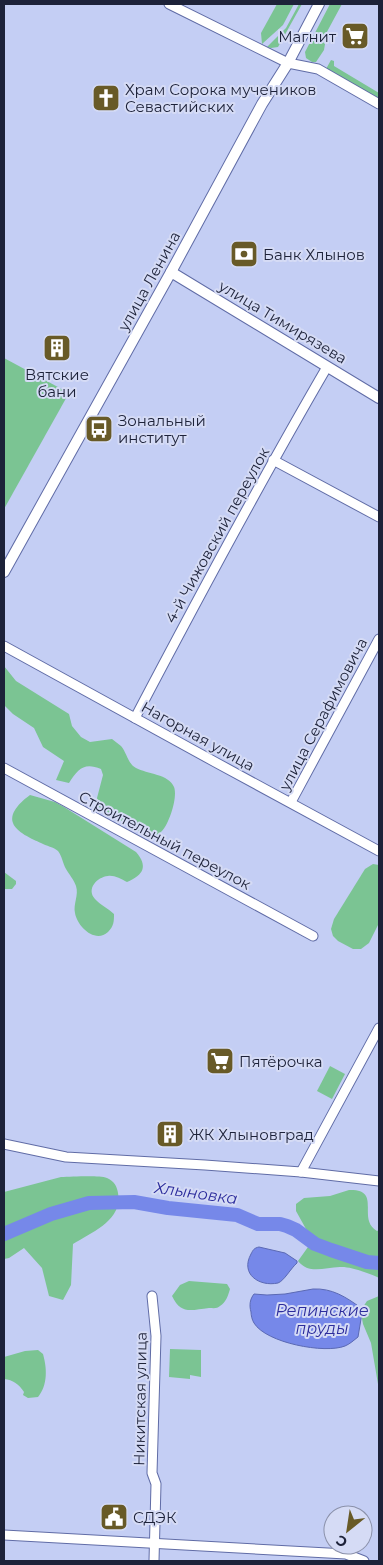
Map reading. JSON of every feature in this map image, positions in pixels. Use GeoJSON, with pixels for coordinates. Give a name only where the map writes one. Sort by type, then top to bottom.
{"type":"FeatureCollection","features":[{"type":"Feature","properties":{"kind":"main road","name":"улица Ленина"},"geometry":{"type":"LineString","coordinates":[[4,572],[262,104],[288,63],[319,4]]}},
{"type":"Feature","properties":{"kind":"main road","name":"улица Тимирязева"},"geometry":{"type":"LineString","coordinates":[[171,272],[379,398]]}},
{"type":"Feature","properties":{"kind":"street"},"geometry":{"type":"LineString","coordinates":[[169,4],[288,63],[318,69],[379,104]]}},
{"type":"Feature","properties":{"kind":"street","name":"4-й Чижовский переулок"},"geometry":{"type":"LineString","coordinates":[[135,718],[273,460],[327,367]]}},
{"type":"Feature","properties":{"kind":"street"},"geometry":{"type":"LineString","coordinates":[[273,460],[379,517]]}},
{"type":"Feature","properties":{"kind":"street","name":"улица Серафимовича"},"geometry":{"type":"LineString","coordinates":[[291,802],[379,638]]}},
{"type":"Feature","properties":{"kind":"street","name":"Нагорная улица"},"geometry":{"type":"LineString","coordinates":[[4,646],[379,850]]}},
{"type":"Feature","properties":{"kind":"street","name":"Строительный переулок"},"geometry":{"type":"LineString","coordinates":[[4,768],[313,936]]}},
{"type":"Feature","properties":{"kind":"street"},"geometry":{"type":"LineString","coordinates":[[301,1172],[379,1028]]}},
{"type":"Feature","properties":{"kind":"street"},"geometry":{"type":"LineString","coordinates":[[4,1144],[66,1157],[204,1164],[379,1181]]}},
{"type":"Feature","properties":{"kind":"street","name":"Никитская улица"},"geometry":{"type":"LineString","coordinates":[[152,1296],[156,1336],[152,1473],[156,1484],[154,1561]]}},
{"type":"Feature","properties":{"kind":"street"},"geometry":{"type":"LineString","coordinates":[[4,1534],[346,1554],[364,1561]]}},
{"type":"Feature","properties":{"kind":"green space"},"geometry":{"type":"Polygon","coordinates":[[[277,4],[294,4],[283,25],[262,44],[261,33],[277,4]]]}},
{"type":"Feature","properties":{"kind":"green space"},"geometry":{"type":"Polygon","coordinates":[[[299,4],[302,4],[278,47],[267,47],[286,28],[299,4]]]}},
{"type":"Feature","properties":{"kind":"green space"},"geometry":{"type":"Polygon","coordinates":[[[330,4],[342,4],[322,41],[325,44],[324,50],[316,62],[312,62],[306,58],[305,52],[330,4]]]}},
{"type":"Feature","properties":{"kind":"green space"},"geometry":{"type":"Polygon","coordinates":[[[331,60],[334,61],[334,66],[379,93],[379,99],[326,69],[331,60]]]}},
{"type":"Feature","properties":{"kind":"green space"},"geometry":{"type":"Polygon","coordinates":[[[4,358],[69,393],[4,509],[4,358]]]}},
{"type":"Feature","properties":{"kind":"green space"},"geometry":{"type":"Polygon","coordinates":[[[4,666],[16,681],[69,714],[72,726],[81,737],[90,742],[112,739],[121,746],[133,766],[168,779],[174,787],[175,797],[172,810],[162,831],[148,837],[99,807],[97,798],[103,775],[101,769],[90,766],[82,768],[69,783],[56,780],[64,761],[43,747],[34,728],[13,714],[4,705],[4,666]]]}},
{"type":"Feature","properties":{"kind":"green space"},"geometry":{"type":"Polygon","coordinates":[[[30,795],[55,802],[64,807],[136,852],[140,857],[143,866],[142,870],[133,879],[127,882],[108,876],[97,881],[92,888],[95,899],[114,914],[111,928],[103,935],[92,935],[87,932],[76,918],[76,886],[58,851],[25,835],[13,823],[12,819],[15,811],[30,795]]]}},
{"type":"Feature","properties":{"kind":"green space"},"geometry":{"type":"Polygon","coordinates":[[[373,864],[379,865],[379,923],[369,943],[361,949],[353,949],[338,941],[333,936],[331,929],[334,919],[365,869],[373,864]]]}},
{"type":"Feature","properties":{"kind":"green space"},"geometry":{"type":"Polygon","coordinates":[[[4,872],[16,881],[12,889],[4,889],[4,872]]]}},
{"type":"Feature","properties":{"kind":"green space"},"geometry":{"type":"Polygon","coordinates":[[[330,1066],[345,1074],[332,1099],[317,1091],[330,1066]]]}},
{"type":"Feature","properties":{"kind":"green space"},"geometry":{"type":"Polygon","coordinates":[[[91,1176],[107,1178],[116,1186],[118,1193],[116,1211],[111,1218],[97,1230],[73,1244],[71,1285],[63,1300],[49,1296],[42,1268],[24,1248],[9,1258],[4,1259],[4,1192],[61,1177],[91,1176]]]}},
{"type":"Feature","properties":{"kind":"green space"},"geometry":{"type":"Polygon","coordinates":[[[349,1190],[365,1194],[371,1226],[377,1231],[379,1230],[379,1278],[346,1267],[308,1268],[298,1261],[308,1247],[311,1238],[296,1211],[296,1204],[304,1198],[330,1196],[349,1190]]]}},
{"type":"Feature","properties":{"kind":"green space"},"geometry":{"type":"Polygon","coordinates":[[[189,1281],[227,1284],[230,1289],[228,1296],[218,1308],[183,1309],[175,1302],[172,1296],[180,1285],[189,1281]]]}},
{"type":"Feature","properties":{"kind":"green space"},"geometry":{"type":"Polygon","coordinates":[[[379,1296],[379,1390],[371,1343],[363,1324],[361,1313],[367,1301],[379,1296]]]}},
{"type":"Feature","properties":{"kind":"green space"},"geometry":{"type":"Polygon","coordinates":[[[170,1349],[201,1350],[201,1377],[190,1375],[190,1379],[169,1377],[170,1349]]]}},
{"type":"Feature","properties":{"kind":"green space"},"geometry":{"type":"Polygon","coordinates":[[[38,1350],[43,1354],[46,1371],[44,1387],[38,1397],[28,1398],[23,1395],[24,1392],[13,1381],[4,1379],[4,1357],[25,1351],[38,1350]]]}},
{"type":"Feature","properties":{"kind":"water","name":"Репинские пруды"},"geometry":{"type":"Polygon","coordinates":[[[259,1247],[285,1253],[297,1261],[297,1263],[283,1280],[278,1283],[271,1284],[258,1281],[250,1273],[248,1261],[255,1249],[259,1247]]]}},
{"type":"Feature","properties":{"kind":"water","name":"Репинские пруды"},"geometry":{"type":"Polygon","coordinates":[[[313,1289],[326,1290],[338,1294],[361,1308],[362,1313],[358,1337],[347,1345],[336,1348],[311,1348],[270,1336],[253,1322],[250,1305],[254,1294],[285,1294],[313,1289]]]}},
{"type":"Feature","properties":{"kind":"waterway","name":"Хлыновка"},"geometry":{"type":"LineString","coordinates":[[4,1234],[51,1214],[89,1203],[134,1202],[168,1208],[237,1215],[258,1224],[280,1224],[296,1230],[315,1244],[367,1262],[379,1263]]}},
{"type":"Feature","properties":{"kind":"place","name":"Магнит"},"geometry":{"type":"Point","coordinates":[355,36]}},
{"type":"Feature","properties":{"kind":"place","name":"Храм Сорока мучеников Севастийских"},"geometry":{"type":"Point","coordinates":[106,98]}},
{"type":"Feature","properties":{"kind":"place","name":"Банк Хлынов"},"geometry":{"type":"Point","coordinates":[244,254]}},
{"type":"Feature","properties":{"kind":"place","name":"Вятские бани"},"geometry":{"type":"Point","coordinates":[57,348]}},
{"type":"Feature","properties":{"kind":"place","name":"Зональный институт"},"geometry":{"type":"Point","coordinates":[99,429]}},
{"type":"Feature","properties":{"kind":"place","name":"Пятёрочка"},"geometry":{"type":"Point","coordinates":[220,1061]}},
{"type":"Feature","properties":{"kind":"place","name":"ЖК Хлыновград"},"geometry":{"type":"Point","coordinates":[170,1134]}},
{"type":"Feature","properties":{"kind":"place","name":"СДЭК"},"geometry":{"type":"Point","coordinates":[114,1517]}}]}
